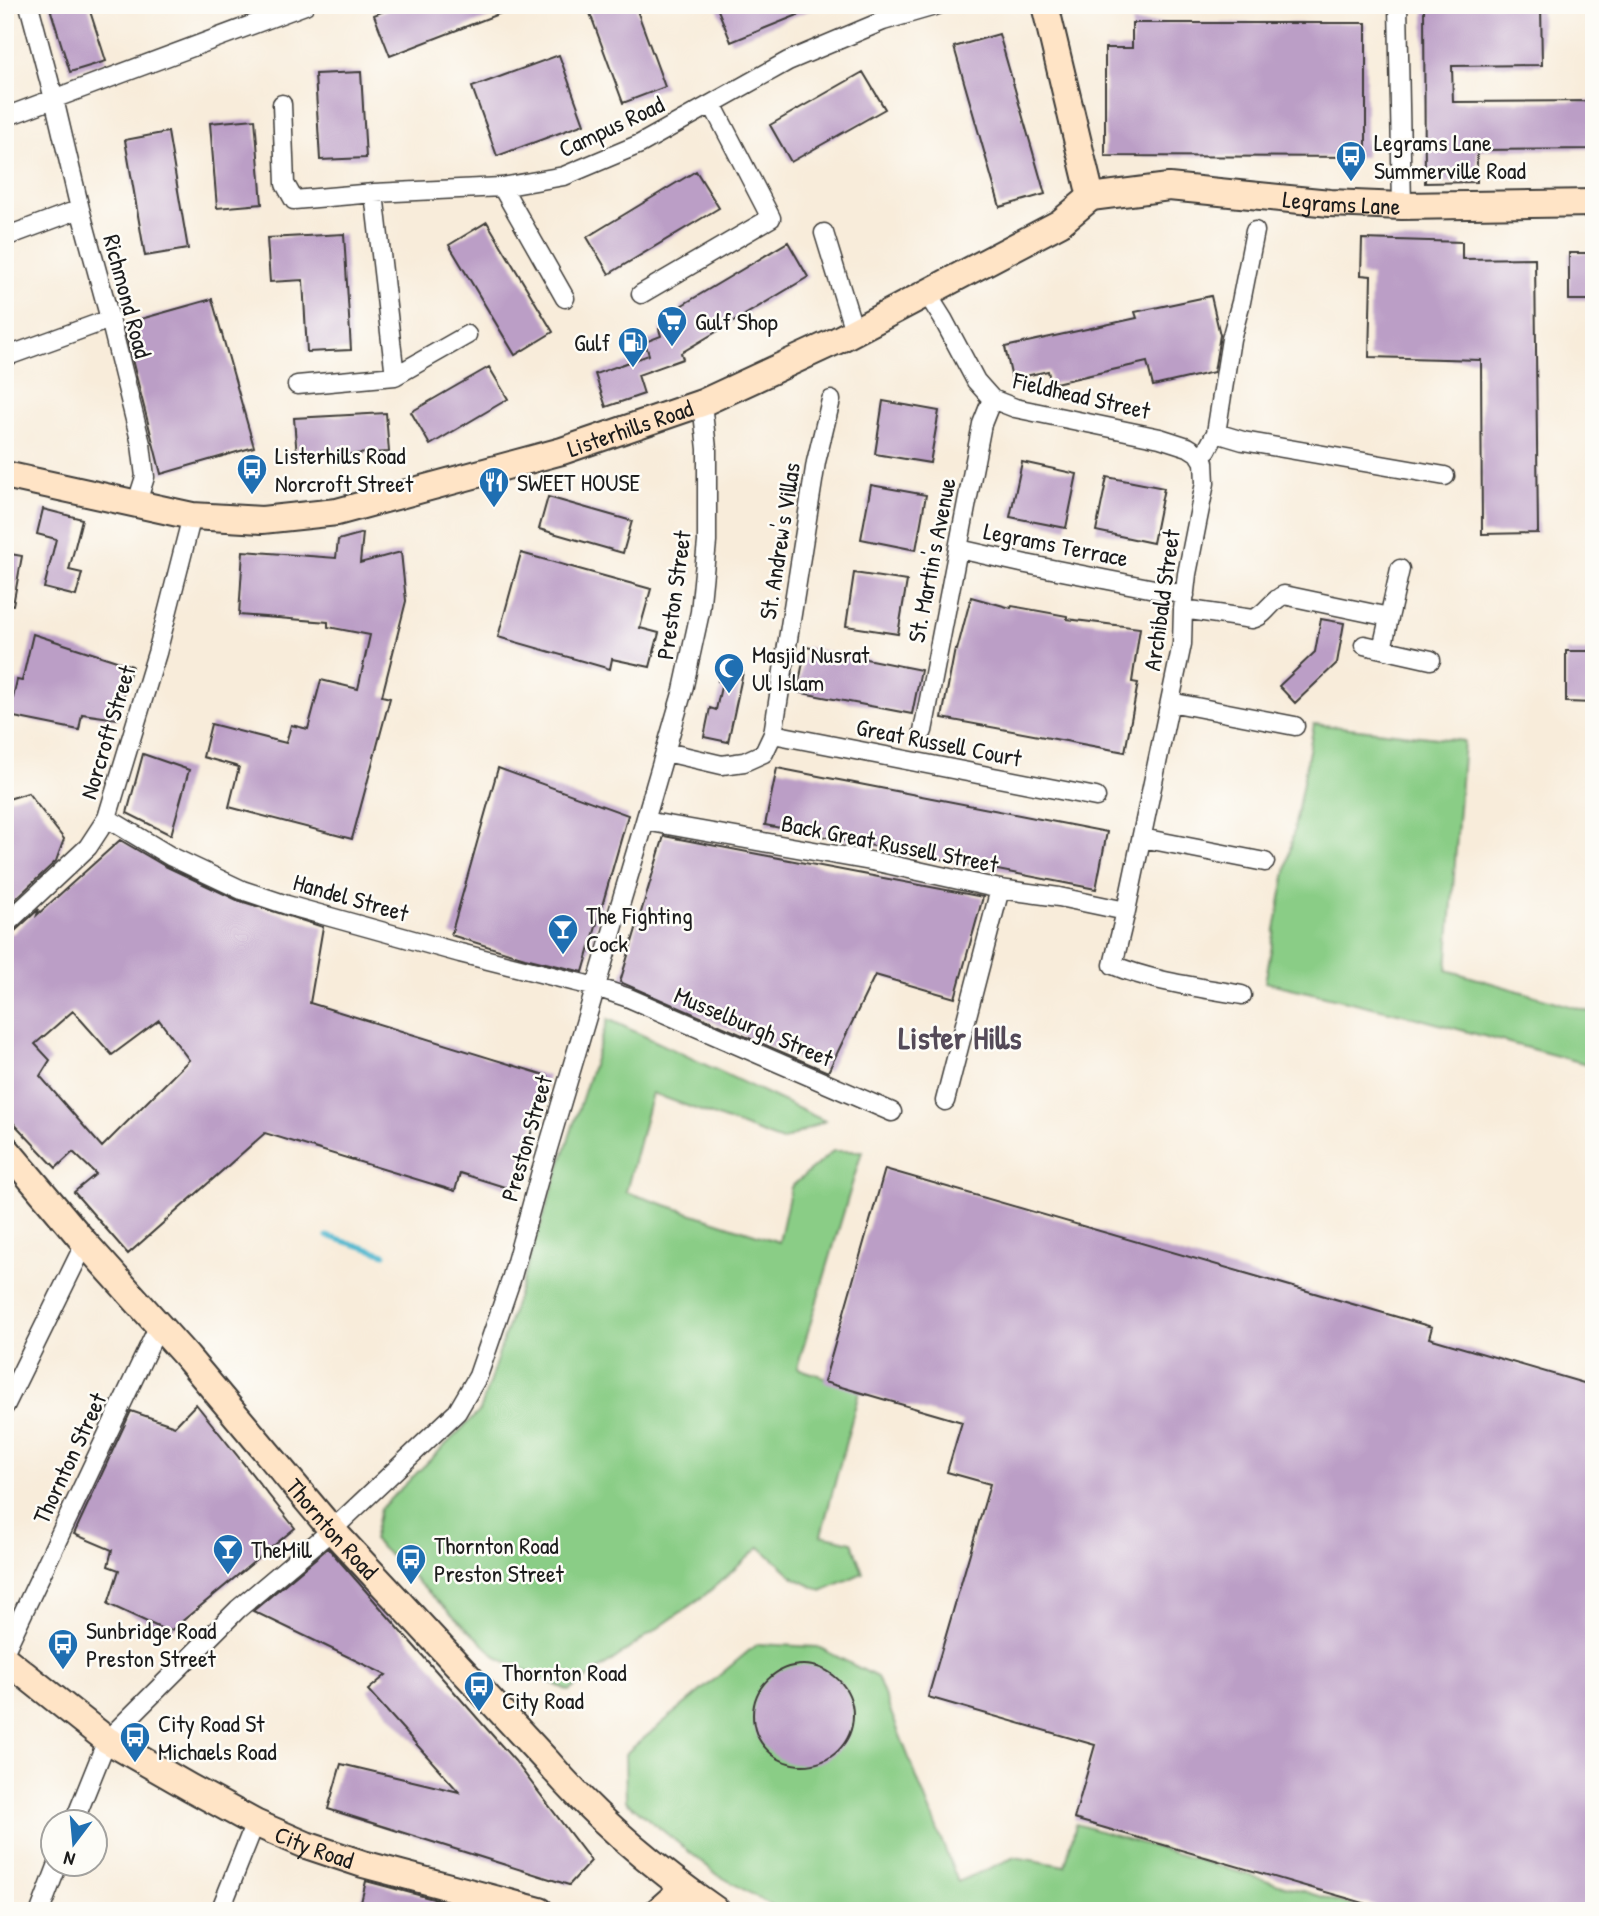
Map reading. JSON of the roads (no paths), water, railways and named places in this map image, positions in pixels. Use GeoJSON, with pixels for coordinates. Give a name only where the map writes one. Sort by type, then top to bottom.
{"type":"FeatureCollection","features":[{"type":"Feature","properties":{"kind":"street","name":"Richmond Road"},"geometry":{"type":"LineString","coordinates":[[29,5],[142,455],[145,477],[136,505]]}},
{"type":"Feature","properties":{"kind":"street"},"geometry":{"type":"LineString","coordinates":[[5,117],[305,5]]}},
{"type":"Feature","properties":{"kind":"street","name":"Campus Road"},"geometry":{"type":"LineString","coordinates":[[282,104],[285,184],[294,200],[502,187],[564,176],[640,144],[788,61],[883,21],[938,5]]}},
{"type":"Feature","properties":{"kind":"street"},"geometry":{"type":"LineString","coordinates":[[1045,5],[1091,197]]}},
{"type":"Feature","properties":{"kind":"street"},"geometry":{"type":"LineString","coordinates":[[1398,5],[1402,206]]}},
{"type":"Feature","properties":{"kind":"street"},"geometry":{"type":"LineString","coordinates":[[641,294],[771,218],[712,104]]}},
{"type":"Feature","properties":{"kind":"street"},"geometry":{"type":"LineString","coordinates":[[502,187],[565,298]]}},
{"type":"Feature","properties":{"kind":"street","name":"Legrams Lane"},"geometry":{"type":"LineString","coordinates":[[1091,197],[1169,187],[1330,203],[1402,206],[1594,203]]}},
{"type":"Feature","properties":{"kind":"street"},"geometry":{"type":"LineString","coordinates":[[374,193],[395,376]]}},
{"type":"Feature","properties":{"kind":"street","name":"Listerhills Road"},"geometry":{"type":"LineString","coordinates":[[5,475],[192,516],[262,520],[337,512],[562,451],[702,403],[823,347],[1060,223],[1091,197]]}},
{"type":"Feature","properties":{"kind":"street"},"geometry":{"type":"LineString","coordinates":[[5,237],[80,209]]}},
{"type":"Feature","properties":{"kind":"street"},"geometry":{"type":"LineString","coordinates":[[1199,454],[1207,450],[1216,433],[1231,339],[1255,231]]}},
{"type":"Feature","properties":{"kind":"street"},"geometry":{"type":"LineString","coordinates":[[824,233],[854,331]]}},
{"type":"Feature","properties":{"kind":"street","name":"Fieldhead Street"},"geometry":{"type":"LineString","coordinates":[[926,292],[976,381],[992,399],[1014,408],[1160,438],[1188,447],[1199,454]]}},
{"type":"Feature","properties":{"kind":"street"},"geometry":{"type":"LineString","coordinates":[[5,357],[110,319]]}},
{"type":"Feature","properties":{"kind":"street"},"geometry":{"type":"LineString","coordinates":[[297,385],[395,376],[467,335]]}},
{"type":"Feature","properties":{"kind":"street","name":"St. Martin's Avenue"},"geometry":{"type":"LineString","coordinates":[[919,747],[982,424],[992,399]]}},
{"type":"Feature","properties":{"kind":"street","name":"St. Andrew's Villas"},"geometry":{"type":"LineString","coordinates":[[773,734],[816,463],[831,400]]}},
{"type":"Feature","properties":{"kind":"street","name":"Preston Street"},"geometry":{"type":"LineString","coordinates":[[107,1740],[238,1609],[332,1530],[457,1412],[478,1376],[511,1280],[683,690],[697,625],[707,542],[707,449],[702,403]]}},
{"type":"Feature","properties":{"kind":"street"},"geometry":{"type":"LineString","coordinates":[[1216,433],[1243,441],[1445,476]]}},
{"type":"Feature","properties":{"kind":"street","name":"Archibald Street"},"geometry":{"type":"LineString","coordinates":[[1199,454],[1204,462],[1205,483],[1184,602],[1182,644],[1113,965],[1130,972],[1242,995]]}},
{"type":"Feature","properties":{"kind":"street","name":"Norcroft Street"},"geometry":{"type":"LineString","coordinates":[[5,925],[88,847],[107,818],[157,653],[192,516]]}},
{"type":"Feature","properties":{"kind":"street","name":"Legrams Terrace"},"geometry":{"type":"LineString","coordinates":[[959,549],[1252,619],[1258,618],[1276,598],[1284,595],[1389,617]]}},
{"type":"Feature","properties":{"kind":"street"},"geometry":{"type":"LineString","coordinates":[[1382,649],[1400,569]]}},
{"type":"Feature","properties":{"kind":"street"},"geometry":{"type":"LineString","coordinates":[[1364,645],[1431,660]]}},
{"type":"Feature","properties":{"kind":"street"},"geometry":{"type":"LineString","coordinates":[[1170,702],[1295,726]]}},
{"type":"Feature","properties":{"kind":"street"},"geometry":{"type":"LineString","coordinates":[[666,752],[722,765],[744,762],[764,753],[773,734]]}},
{"type":"Feature","properties":{"kind":"street","name":"Great Russell Court"},"geometry":{"type":"LineString","coordinates":[[773,734],[919,747],[1096,797]]}},
{"type":"Feature","properties":{"kind":"street","name":"Handel Street"},"geometry":{"type":"LineString","coordinates":[[107,818],[170,856],[242,890],[460,953],[596,987]]}},
{"type":"Feature","properties":{"kind":"street","name":"Back Great Russell Street"},"geometry":{"type":"LineString","coordinates":[[645,821],[882,863],[1000,889],[1059,897],[1126,911]]}},
{"type":"Feature","properties":{"kind":"street"},"geometry":{"type":"LineString","coordinates":[[1142,838],[1265,862]]}},
{"type":"Feature","properties":{"kind":"street"},"geometry":{"type":"LineString","coordinates":[[945,1101],[1000,889]]}},
{"type":"Feature","properties":{"kind":"street","name":"Musselburgh Street"},"geometry":{"type":"LineString","coordinates":[[596,987],[629,998],[892,1112]]}},
{"type":"Feature","properties":{"kind":"street","name":"Thornton Road"},"geometry":{"type":"LineString","coordinates":[[5,1148],[332,1530],[568,1786],[622,1836],[684,1888],[717,1911]]}},
{"type":"Feature","properties":{"kind":"street"},"geometry":{"type":"LineString","coordinates":[[5,1406],[85,1243]]}},
{"type":"Feature","properties":{"kind":"street","name":"Thornton Street"},"geometry":{"type":"LineString","coordinates":[[5,1651],[159,1325]]}},
{"type":"Feature","properties":{"kind":"street","name":"City Road"},"geometry":{"type":"LineString","coordinates":[[5,1659],[107,1740],[255,1823],[306,1845],[498,1906],[540,1911]]}},
{"type":"Feature","properties":{"kind":"street"},"geometry":{"type":"LineString","coordinates":[[80,1808],[107,1740]]}},
{"type":"Feature","properties":{"kind":"street"},"geometry":{"type":"LineString","coordinates":[[220,1911],[255,1823]]}},
{"type":"Feature","properties":{"kind":"street"},"geometry":{"type":"LineString","coordinates":[[40,1911],[53,1878]]}},
{"type":"Feature","properties":{"kind":"street"},"geometry":{"type":"LineString","coordinates":[[658,1911],[684,1888]]}},
{"type":"Feature","properties":{"kind":"waterway"},"geometry":{"type":"LineString","coordinates":[[327,1236],[385,1254]]}},
{"type":"Feature","properties":{"kind":"place","name":"Legrams Lane Summerville Road"},"geometry":{"type":"Point","coordinates":[1351,183]}},
{"type":"Feature","properties":{"kind":"place","name":"Gulf Shop"},"geometry":{"type":"Point","coordinates":[672,348]}},
{"type":"Feature","properties":{"kind":"place","name":"Gulf"},"geometry":{"type":"Point","coordinates":[633,369]}},
{"type":"Feature","properties":{"kind":"place","name":"Listerhills Road Norcroft Street"},"geometry":{"type":"Point","coordinates":[252,496]}},
{"type":"Feature","properties":{"kind":"place","name":"SWEET HOUSE"},"geometry":{"type":"Point","coordinates":[494,509]}},
{"type":"Feature","properties":{"kind":"place","name":"Masjid Nusrat Ul Islam"},"geometry":{"type":"Point","coordinates":[729,695]}},
{"type":"Feature","properties":{"kind":"place","name":"The Fighting Cock"},"geometry":{"type":"Point","coordinates":[563,956]}},
{"type":"Feature","properties":{"kind":"place","name":"TheMill"},"geometry":{"type":"Point","coordinates":[228,1576]}},
{"type":"Feature","properties":{"kind":"place","name":"Thornton Road Preston Street"},"geometry":{"type":"Point","coordinates":[411,1586]}},
{"type":"Feature","properties":{"kind":"place","name":"Sunbridge Road Preston Street"},"geometry":{"type":"Point","coordinates":[63,1671]}},
{"type":"Feature","properties":{"kind":"place","name":"Thornton Road City Road"},"geometry":{"type":"Point","coordinates":[479,1713]}},
{"type":"Feature","properties":{"kind":"place","name":"City Road St Michaels Road"},"geometry":{"type":"Point","coordinates":[135,1764]}},
{"type":"Feature","properties":{"kind":"district","name":"Lister Hills"},"geometry":{"type":"Point","coordinates":[960,1037]}}]}
